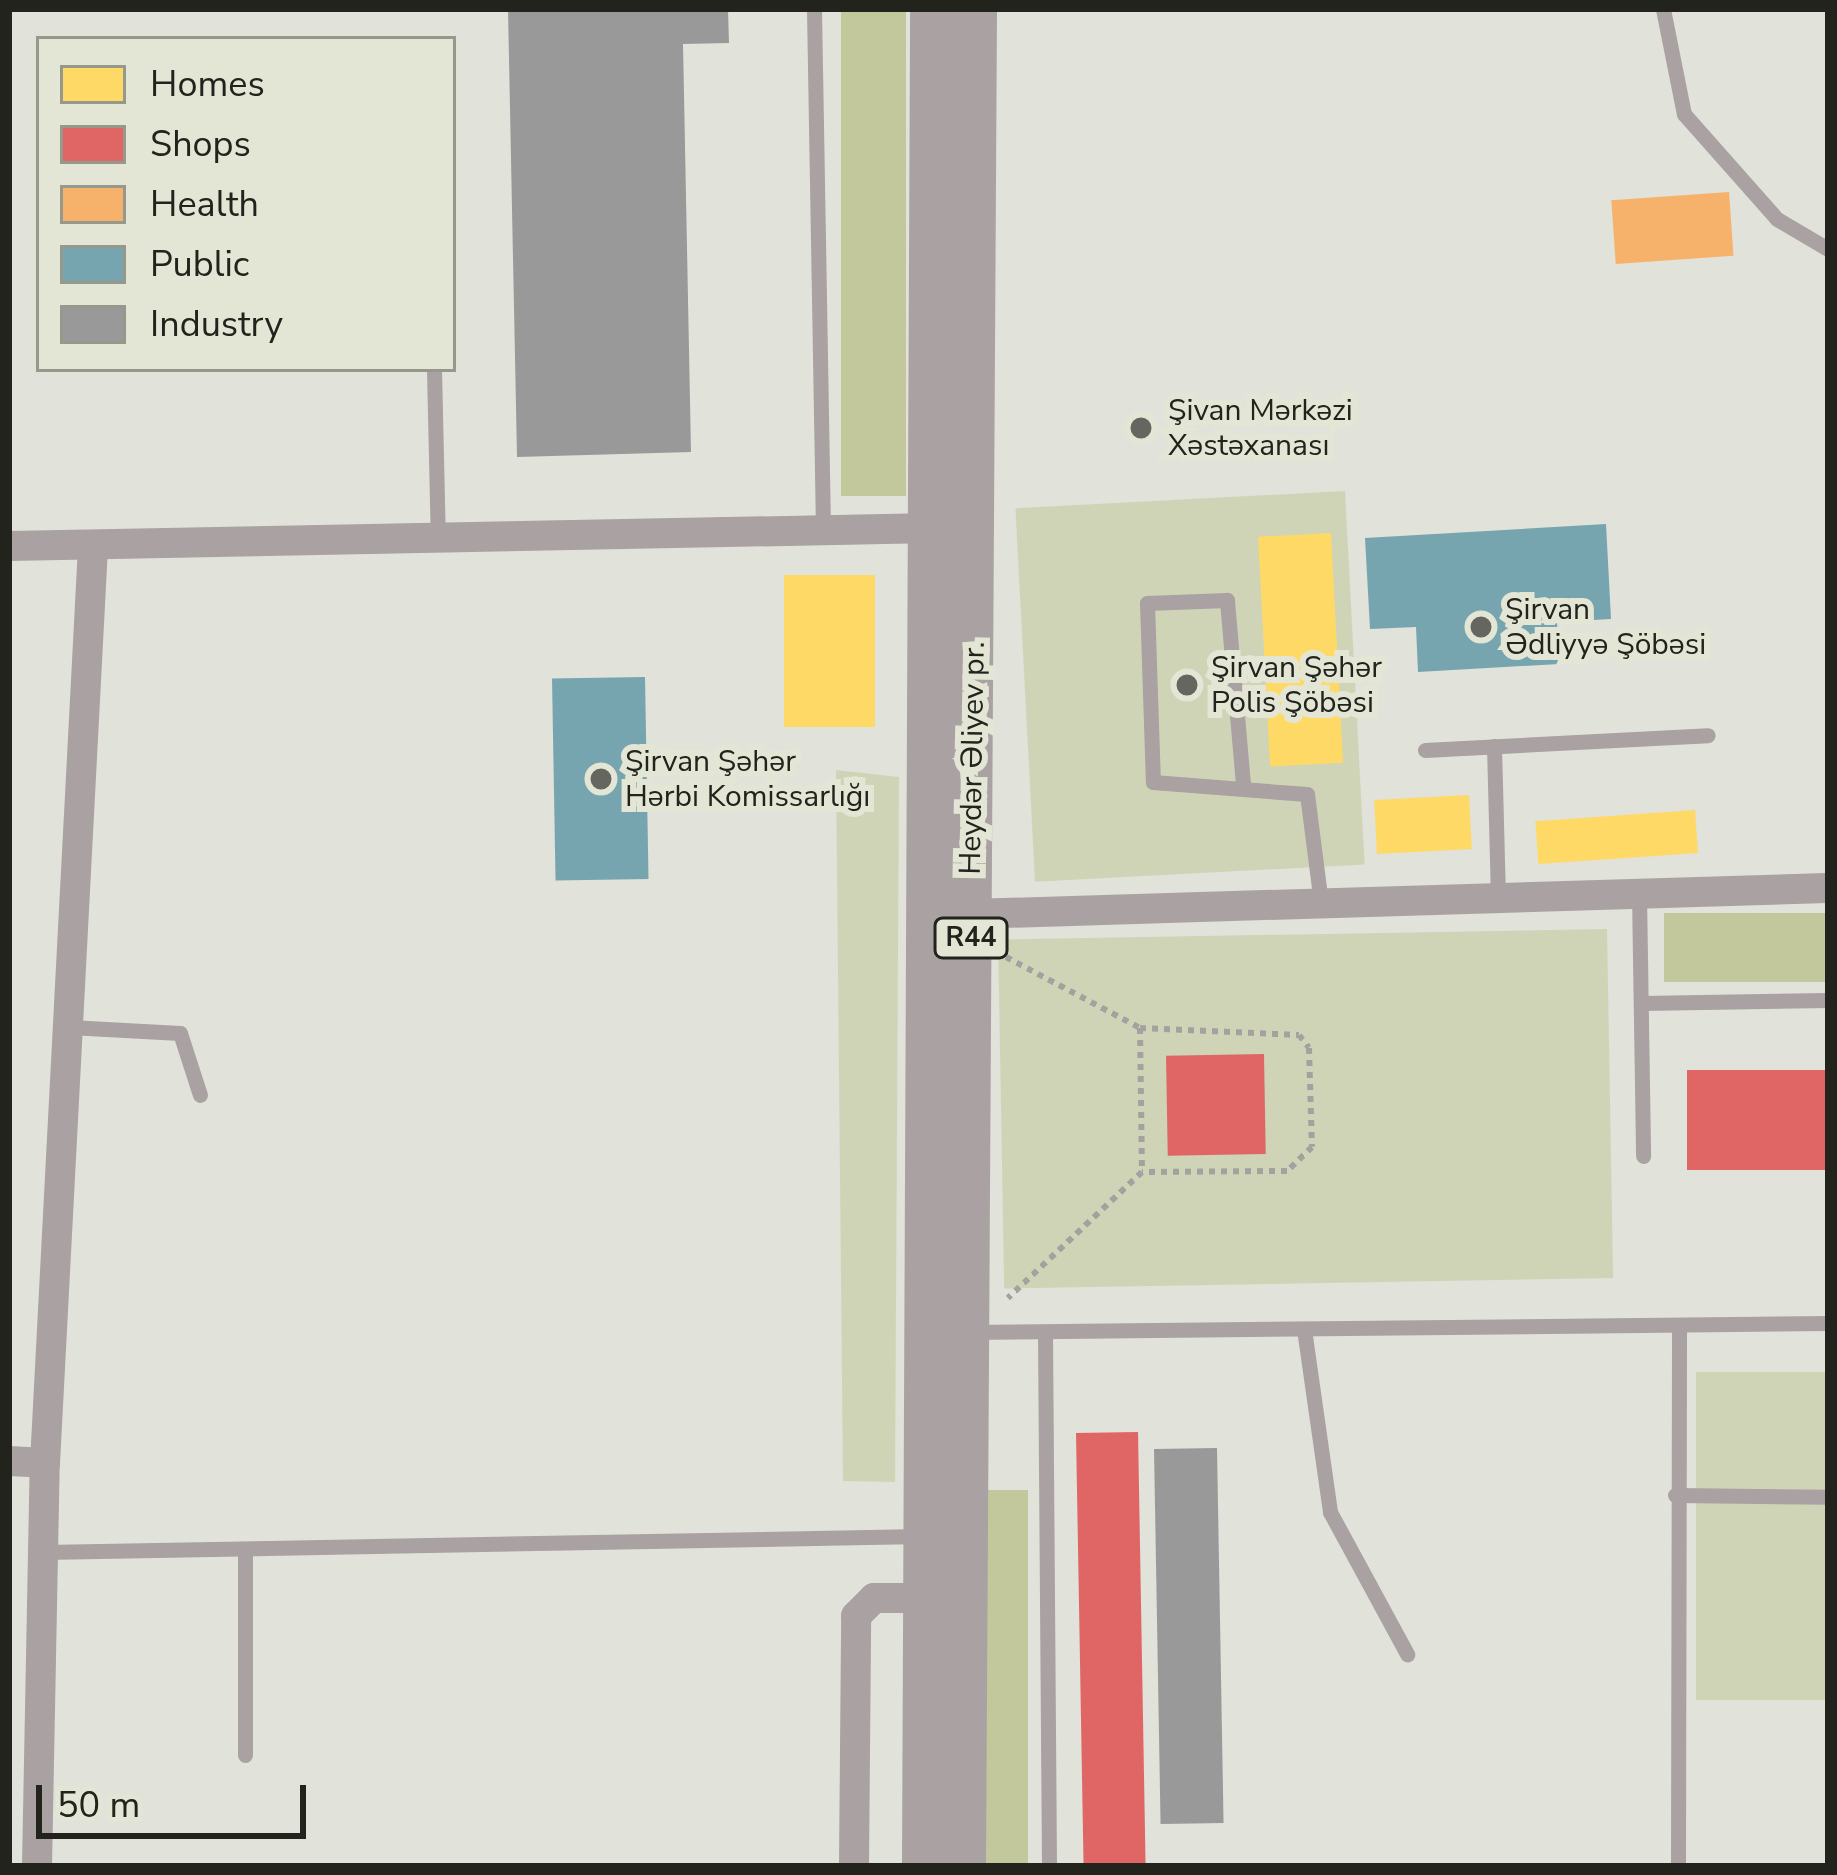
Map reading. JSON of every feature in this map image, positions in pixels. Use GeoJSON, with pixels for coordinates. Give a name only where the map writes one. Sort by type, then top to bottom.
{"type":"FeatureCollection","features":[{"type":"Feature","properties":{"kind":"main road","name":"Heydər Əliyev pr."},"geometry":{"type":"LineString","coordinates":[[926,1866],[934,9]]}},
{"type":"Feature","properties":{"kind":"main road","name":"Heydər Əliyev pr."},"geometry":{"type":"LineString","coordinates":[[962,1866],[965,1332],[984,933],[973,9]]}},
{"type":"Feature","properties":{"kind":"street"},"geometry":{"type":"LineString","coordinates":[[9,546],[934,528]]}},
{"type":"Feature","properties":{"kind":"street"},"geometry":{"type":"LineString","coordinates":[[37,1866],[45,1462],[93,546]]}},
{"type":"Feature","properties":{"kind":"street"},"geometry":{"type":"LineString","coordinates":[[984,933],[1321,903],[1828,888]]}},
{"type":"Feature","properties":{"kind":"street"},"geometry":{"type":"LineString","coordinates":[[9,1461],[45,1462]]}},
{"type":"Feature","properties":{"kind":"street"},"geometry":{"type":"LineString","coordinates":[[854,1866],[856,1616],[874,1598],[928,1598]]}},
{"type":"Feature","properties":{"kind":"lane"},"geometry":{"type":"LineString","coordinates":[[814,9],[823,530]]}},
{"type":"Feature","properties":{"kind":"lane"},"geometry":{"type":"LineString","coordinates":[[1663,9],[1684,114],[1777,219],[1828,250]]}},
{"type":"Feature","properties":{"kind":"lane"},"geometry":{"type":"LineString","coordinates":[[434,372],[438,539]]}},
{"type":"Feature","properties":{"kind":"lane"},"geometry":{"type":"LineString","coordinates":[[1244,784],[1227,600],[1148,603],[1153,782],[1168,790],[1244,784],[1307,794],[1321,903]]}},
{"type":"Feature","properties":{"kind":"lane"},"geometry":{"type":"LineString","coordinates":[[1425,750],[1708,734]]}},
{"type":"Feature","properties":{"kind":"lane"},"geometry":{"type":"LineString","coordinates":[[1494,746],[1498,898]]}},
{"type":"Feature","properties":{"kind":"lane"},"geometry":{"type":"LineString","coordinates":[[1640,894],[1643,1156]]}},
{"type":"Feature","properties":{"kind":"lane"},"geometry":{"type":"LineString","coordinates":[[1641,1003],[1828,1000]]}},
{"type":"Feature","properties":{"kind":"lane"},"geometry":{"type":"LineString","coordinates":[[69,1028],[180,1033],[200,1095]]}},
{"type":"Feature","properties":{"kind":"lane"},"geometry":{"type":"LineString","coordinates":[[965,1332],[1828,1323]]}},
{"type":"Feature","properties":{"kind":"lane"},"geometry":{"type":"LineString","coordinates":[[1678,1866],[1675,1495],[1679,1325]]}},
{"type":"Feature","properties":{"kind":"lane"},"geometry":{"type":"LineString","coordinates":[[1304,1329],[1330,1512],[1407,1654]]}},
{"type":"Feature","properties":{"kind":"lane"},"geometry":{"type":"LineString","coordinates":[[1045,1332],[1049,1866]]}},
{"type":"Feature","properties":{"kind":"lane"},"geometry":{"type":"LineString","coordinates":[[1675,1495],[1828,1497]]}},
{"type":"Feature","properties":{"kind":"lane"},"geometry":{"type":"LineString","coordinates":[[43,1552],[929,1536]]}},
{"type":"Feature","properties":{"kind":"lane"},"geometry":{"type":"LineString","coordinates":[[245,1550],[245,1755]]}},
{"type":"Feature","properties":{"kind":"path"},"geometry":{"type":"LineString","coordinates":[[984,933],[1140,1028],[1299,1035],[1310,1048],[1312,1147],[1287,1171],[1142,1172],[1005,1300]]}},
{"type":"Feature","properties":{"kind":"path"},"geometry":{"type":"LineString","coordinates":[[1140,1028],[1142,1172]]}},
{"type":"Feature","properties":{"kind":"green space"},"geometry":{"type":"Polygon","coordinates":[[[841,9],[906,9],[906,496],[841,496],[841,9]]]}},
{"type":"Feature","properties":{"kind":"green space","name":"Şirvan Şəhər Polis Şöbəsi"},"geometry":{"type":"Polygon","coordinates":[[[1345,491],[1365,864],[1035,882],[1015,508],[1345,491]]]}},
{"type":"Feature","properties":{"kind":"green space"},"geometry":{"type":"Polygon","coordinates":[[[836,770],[899,777],[895,1482],[843,1481],[836,770]]]}},
{"type":"Feature","properties":{"kind":"green space"},"geometry":{"type":"Polygon","coordinates":[[[1664,913],[1828,913],[1828,982],[1664,982],[1664,913]]]}},
{"type":"Feature","properties":{"kind":"green space"},"geometry":{"type":"Polygon","coordinates":[[[1607,929],[1613,1278],[1004,1289],[998,940],[1607,929]]]}},
{"type":"Feature","properties":{"kind":"green space"},"geometry":{"type":"Polygon","coordinates":[[[1696,1372],[1828,1372],[1828,1700],[1696,1700],[1696,1372]]]}},
{"type":"Feature","properties":{"kind":"green space"},"geometry":{"type":"Polygon","coordinates":[[[983,1490],[1028,1490],[1028,1866],[983,1866],[983,1490]]]}},
{"type":"Feature","properties":{"kind":"building: Homes"},"geometry":{"type":"Polygon","coordinates":[[[1331,533],[1343,763],[1270,767],[1258,537],[1331,533]]]}},
{"type":"Feature","properties":{"kind":"building: Homes"},"geometry":{"type":"Polygon","coordinates":[[[784,575],[875,575],[875,727],[784,727],[784,575]]]}},
{"type":"Feature","properties":{"kind":"building: Homes"},"geometry":{"type":"Polygon","coordinates":[[[1469,795],[1472,849],[1377,854],[1374,800],[1469,795]]]}},
{"type":"Feature","properties":{"kind":"building: Homes"},"geometry":{"type":"Polygon","coordinates":[[[1695,810],[1698,853],[1538,864],[1535,821],[1695,810]]]}},
{"type":"Feature","properties":{"kind":"building: Shops"},"geometry":{"type":"Polygon","coordinates":[[[1264,1054],[1266,1154],[1168,1156],[1166,1056],[1264,1054]]]}},
{"type":"Feature","properties":{"kind":"building: Shops"},"geometry":{"type":"Polygon","coordinates":[[[1687,1070],[1828,1070],[1828,1170],[1687,1170],[1687,1070]]]}},
{"type":"Feature","properties":{"kind":"building: Shops"},"geometry":{"type":"Polygon","coordinates":[[[1138,1432],[1146,1866],[1084,1866],[1076,1433],[1138,1432]]]}},
{"type":"Feature","properties":{"kind":"building: Health"},"geometry":{"type":"Polygon","coordinates":[[[1729,192],[1733,256],[1616,264],[1611,200],[1729,192]]]}},
{"type":"Feature","properties":{"kind":"building: Public"},"geometry":{"type":"Polygon","coordinates":[[[1606,524],[1611,619],[1557,622],[1559,664],[1418,672],[1416,627],[1370,629],[1365,538],[1606,524]]]}},
{"type":"Feature","properties":{"kind":"building: Public","name":"Şirvan Şəhər Hərbi Komissarlığı"},"geometry":{"type":"Polygon","coordinates":[[[645,677],[649,879],[556,881],[552,679],[645,677]]]}},
{"type":"Feature","properties":{"kind":"building: Industry"},"geometry":{"type":"Polygon","coordinates":[[[508,9],[728,9],[729,43],[683,44],[691,452],[517,457],[508,9]]]}},
{"type":"Feature","properties":{"kind":"building: Industry"},"geometry":{"type":"Polygon","coordinates":[[[1217,1448],[1224,1823],[1161,1824],[1154,1449],[1217,1448]]]}},
{"type":"Feature","properties":{"kind":"place","name":"Şivan Mərkəzi Xəstəxanası"},"geometry":{"type":"Point","coordinates":[1141,428]}},
{"type":"Feature","properties":{"kind":"place","name":"Şirvan Ədliyyə Şöbəsi"},"geometry":{"type":"Point","coordinates":[1481,627]}},
{"type":"Feature","properties":{"kind":"place","name":"Şirvan Şəhər Polis Şöbəsi"},"geometry":{"type":"Point","coordinates":[1187,685]}},
{"type":"Feature","properties":{"kind":"place","name":"Şirvan Şəhər Hərbi Komissarlığı"},"geometry":{"type":"Point","coordinates":[601,779]}}]}
